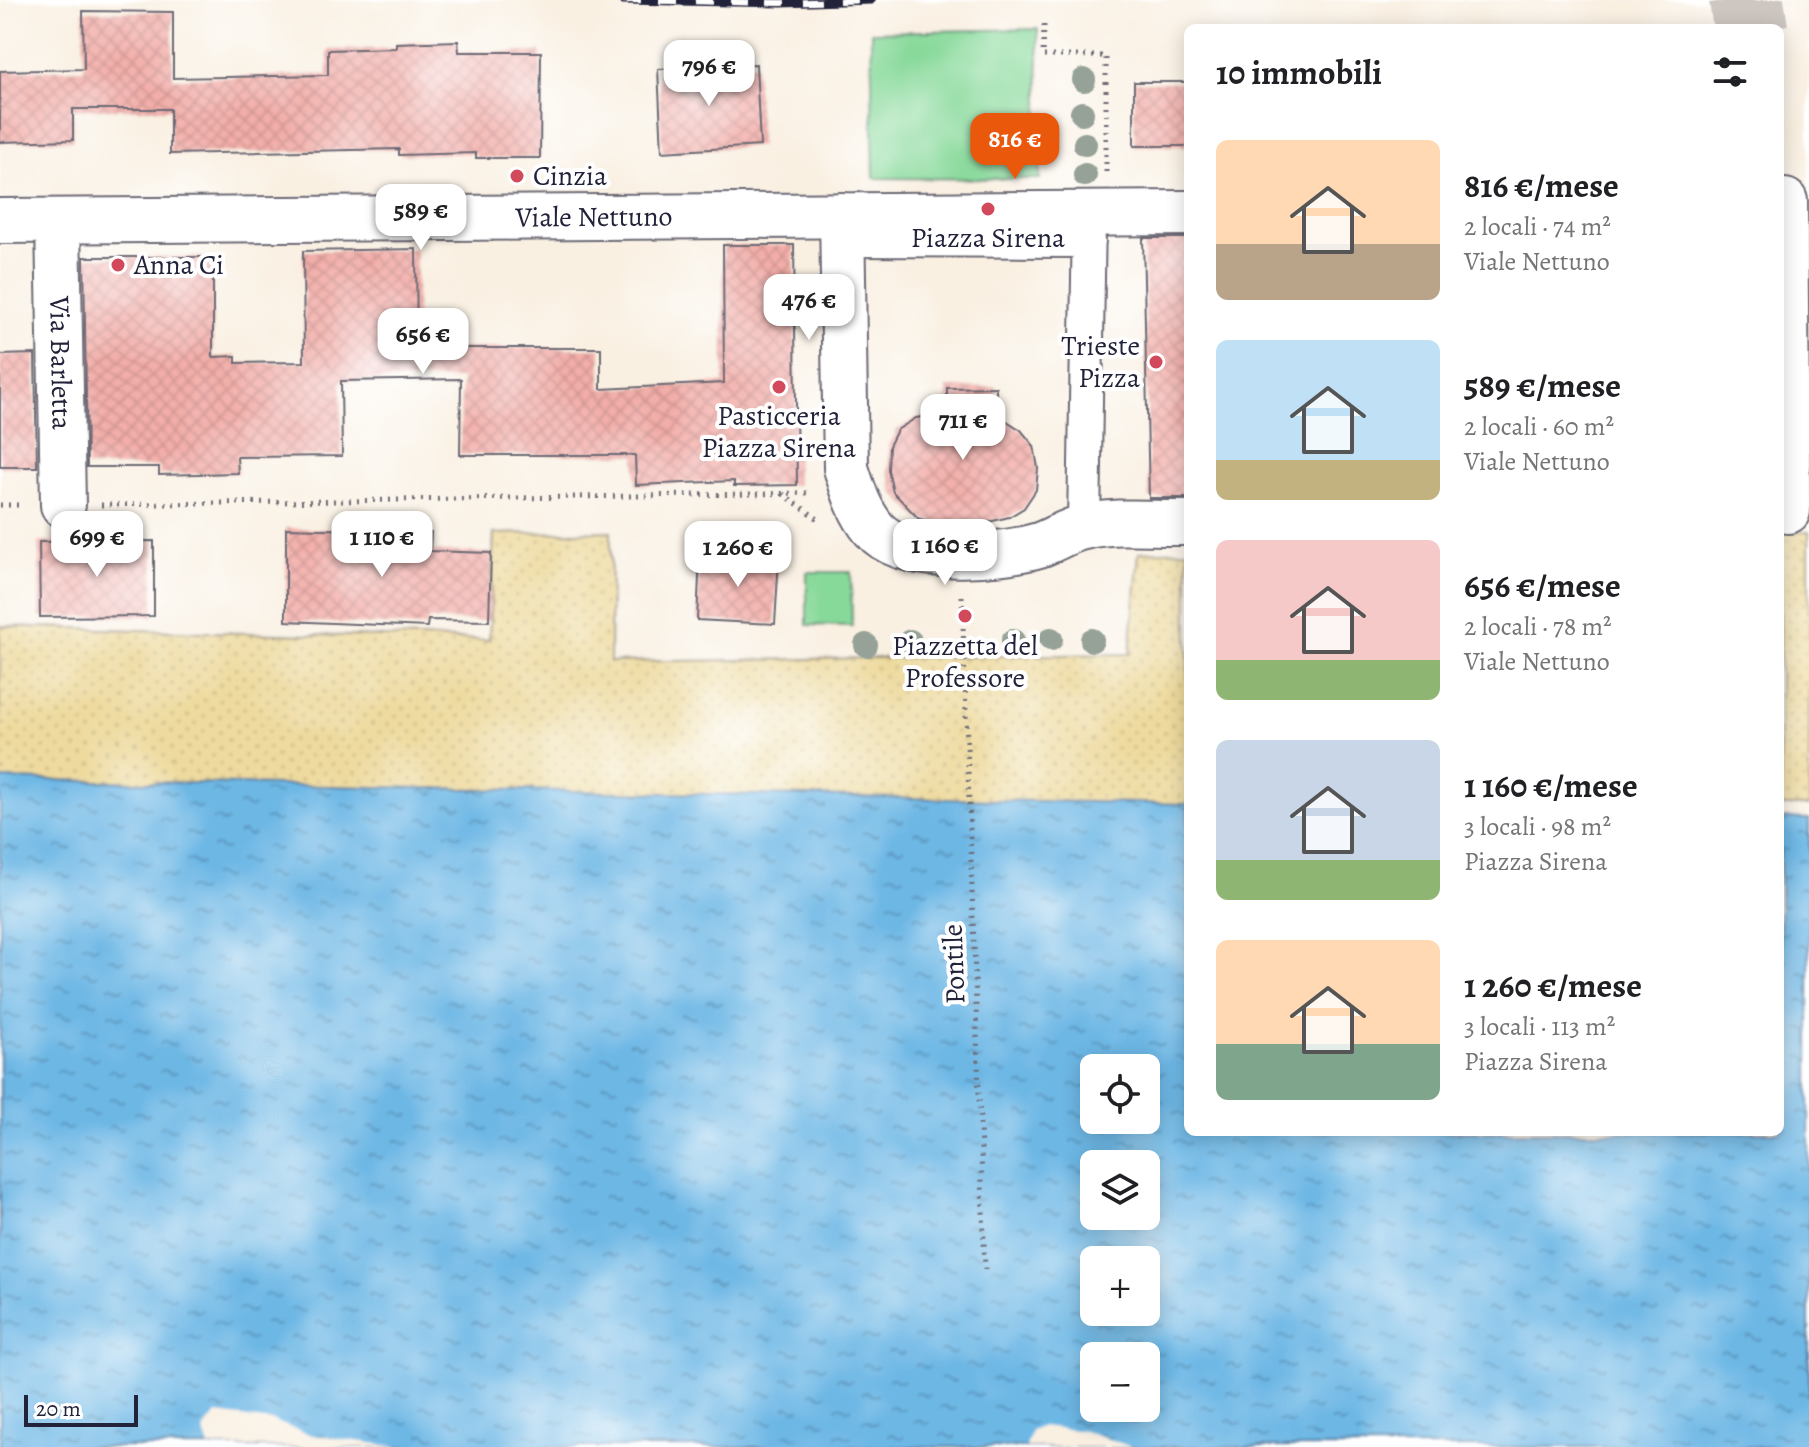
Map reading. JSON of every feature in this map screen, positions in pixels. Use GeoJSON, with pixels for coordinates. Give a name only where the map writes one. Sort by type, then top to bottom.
{"type":"FeatureCollection","features":[{"type":"Feature","properties":{"kind":"street"},"geometry":{"type":"LineString","coordinates":[[1791,201],[1792,511]]}},
{"type":"Feature","properties":{"kind":"street","name":"Viale Nettuno"},"geometry":{"type":"LineString","coordinates":[[0,221],[842,228],[1094,224],[1184,213]]}},
{"type":"Feature","properties":{"kind":"street","name":"Via Barletta"},"geometry":{"type":"LineString","coordinates":[[58,221],[63,505]]}},
{"type":"Feature","properties":{"kind":"street"},"geometry":{"type":"LineString","coordinates":[[1094,224],[1106,526]]}},
{"type":"Feature","properties":{"kind":"street"},"geometry":{"type":"LineString","coordinates":[[842,228],[846,468],[857,502],[875,530],[887,539],[919,551],[967,554],[1037,545],[1106,526],[1184,523]]}},
{"type":"Feature","properties":{"kind":"path"},"geometry":{"type":"LineString","coordinates":[[1044,25],[1043,56],[1106,56],[1094,224]]}},
{"type":"Feature","properties":{"kind":"path"},"geometry":{"type":"LineString","coordinates":[[0,505],[783,493]]}},
{"type":"Feature","properties":{"kind":"path","name":"Pontile"},"geometry":{"type":"LineString","coordinates":[[961,582],[985,1270]]}},
{"type":"Feature","properties":{"kind":"sand"},"geometry":{"type":"Polygon","coordinates":[[[611,531],[610,662],[1130,654],[1139,552],[1184,550],[1184,804],[0,824],[0,626],[489,640],[494,534],[611,531]]]}},
{"type":"Feature","properties":{"kind":"sand"},"geometry":{"type":"Polygon","coordinates":[[[1784,532],[1809,532],[1809,806],[1784,806],[1784,532]]]}},
{"type":"Feature","properties":{"kind":"green space"},"geometry":{"type":"Polygon","coordinates":[[[1038,29],[1040,179],[874,178],[871,32],[1038,29]]]}},
{"type":"Feature","properties":{"kind":"green space"},"geometry":{"type":"Polygon","coordinates":[[[807,572],[851,572],[852,626],[807,625],[807,572]]]}},
{"type":"Feature","properties":{"kind":"water"},"geometry":{"type":"Polygon","coordinates":[[[0,779],[1184,804],[1184,1136],[1784,1136],[1784,818],[1809,819],[1809,1447],[0,1447],[0,779]]]}},
{"type":"Feature","properties":{"kind":"pier"},"geometry":{"type":"Polygon","coordinates":[[[217,1414],[273,1421],[312,1435],[401,1447],[209,1447],[203,1430],[217,1414]]]}},
{"type":"Feature","properties":{"kind":"pier"},"geometry":{"type":"Polygon","coordinates":[[[1042,1426],[1084,1431],[1132,1447],[1026,1447],[1031,1431],[1042,1426]]]}},
{"type":"Feature","properties":{"kind":"building"},"geometry":{"type":"Polygon","coordinates":[[[83,11],[173,12],[173,78],[328,75],[328,50],[396,48],[396,43],[458,41],[459,52],[541,52],[540,158],[476,158],[476,153],[399,155],[399,149],[170,154],[170,109],[73,109],[73,140],[0,142],[0,71],[84,69],[83,11]]]}},
{"type":"Feature","properties":{"kind":"building"},"geometry":{"type":"Polygon","coordinates":[[[756,64],[760,146],[662,152],[658,69],[756,64]]]}},
{"type":"Feature","properties":{"kind":"building"},"geometry":{"type":"Polygon","coordinates":[[[1134,82],[1184,82],[1184,146],[1134,146],[1134,82]]]}},
{"type":"Feature","properties":{"kind":"building"},"geometry":{"type":"Polygon","coordinates":[[[1143,238],[1184,238],[1184,498],[1149,498],[1143,238]]]}},
{"type":"Feature","properties":{"kind":"building"},"geometry":{"type":"Polygon","coordinates":[[[723,245],[794,245],[797,485],[734,486],[734,481],[636,485],[635,455],[460,455],[461,379],[341,381],[342,456],[237,457],[238,473],[159,475],[159,467],[87,467],[84,257],[213,257],[213,357],[236,356],[236,363],[304,362],[303,251],[416,249],[417,348],[601,348],[601,389],[724,383],[723,245]]]}},
{"type":"Feature","properties":{"kind":"building"},"geometry":{"type":"Polygon","coordinates":[[[35,354],[37,467],[0,467],[0,355],[35,354]]]}},
{"type":"Feature","properties":{"kind":"building"},"geometry":{"type":"Polygon","coordinates":[[[996,387],[996,414],[1021,430],[1034,446],[1038,468],[1036,490],[1024,508],[1009,517],[985,523],[946,524],[919,519],[893,492],[888,470],[889,446],[897,430],[916,418],[947,413],[947,388],[996,387]]]}},
{"type":"Feature","properties":{"kind":"building"},"geometry":{"type":"Polygon","coordinates":[[[286,528],[431,532],[430,551],[491,553],[489,621],[428,620],[427,627],[286,621],[286,528]]]}},
{"type":"Feature","properties":{"kind":"building"},"geometry":{"type":"Polygon","coordinates":[[[154,541],[154,616],[40,617],[39,542],[154,541]]]}},
{"type":"Feature","properties":{"kind":"building"},"geometry":{"type":"Polygon","coordinates":[[[700,555],[779,558],[775,624],[697,620],[700,555]]]}},
{"type":"Feature","properties":{"kind":"tunnel"},"geometry":{"type":"LineString","coordinates":[[1731,0],[1734,24]]}},
{"type":"Feature","properties":{"kind":"tunnel"},"geometry":{"type":"LineString","coordinates":[[1762,0],[1765,24]]}},
{"type":"Feature","properties":{"kind":"railway"},"geometry":{"type":"LineString","coordinates":[[623,0],[781,3],[871,0]]}},
{"type":"Feature","properties":{"kind":"place","name":"Cinzia"},"geometry":{"type":"Point","coordinates":[517,176]}},
{"type":"Feature","properties":{"kind":"place","name":"Piazza Sirena"},"geometry":{"type":"Point","coordinates":[988,209]}},
{"type":"Feature","properties":{"kind":"place","name":"Anna Ci"},"geometry":{"type":"Point","coordinates":[118,265]}},
{"type":"Feature","properties":{"kind":"place","name":"Trieste Pizza"},"geometry":{"type":"Point","coordinates":[1156,362]}},
{"type":"Feature","properties":{"kind":"place","name":"Pasticceria Piazza Sirena"},"geometry":{"type":"Point","coordinates":[779,387]}},
{"type":"Feature","properties":{"kind":"place","name":"Piazzetta del Professore"},"geometry":{"type":"Point","coordinates":[965,616]}}]}
